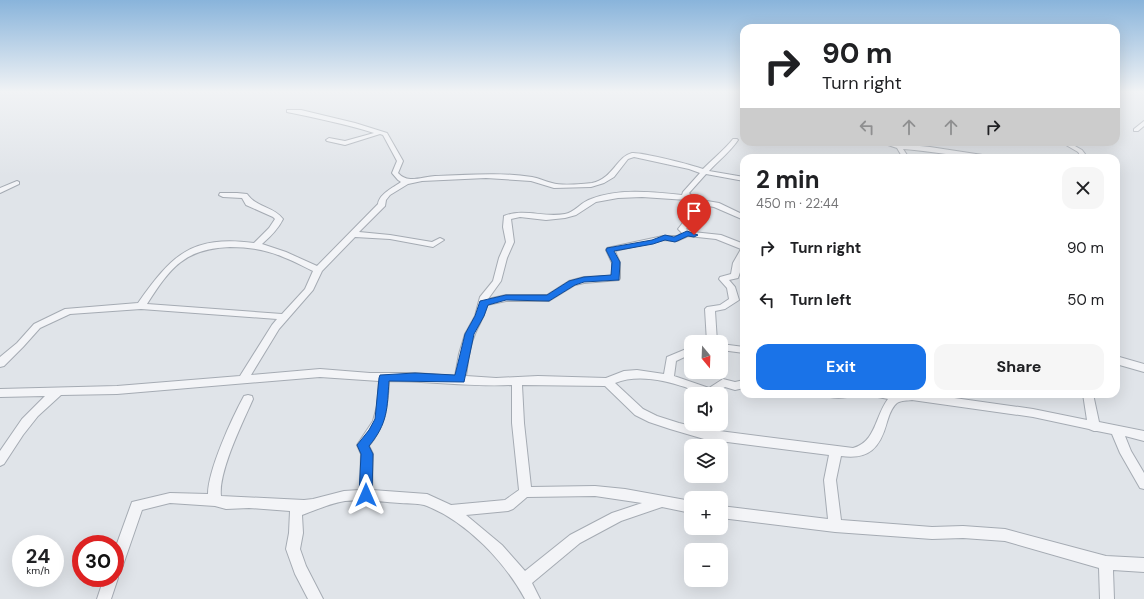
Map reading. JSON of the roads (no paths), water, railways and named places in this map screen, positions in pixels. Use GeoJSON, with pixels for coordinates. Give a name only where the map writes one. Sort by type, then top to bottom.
{"type":"FeatureCollection","features":[{"type":"Feature","properties":{"kind":"street"},"geometry":{"type":"LineString","coordinates":[[332,120],[380,132],[387,136],[400,161],[395,170],[396,176],[406,182]]}},
{"type":"Feature","properties":{"kind":"street"},"geometry":{"type":"LineString","coordinates":[[1136,130],[1144,123]]}},
{"type":"Feature","properties":{"kind":"street"},"geometry":{"type":"LineString","coordinates":[[329,140],[345,143],[380,132]]}},
{"type":"Feature","properties":{"kind":"street"},"geometry":{"type":"LineString","coordinates":[[692,200],[686,196],[685,193],[725,150],[731,146],[735,140]]}},
{"type":"Feature","properties":{"kind":"street"},"geometry":{"type":"LineString","coordinates":[[896,146],[963,154]]}},
{"type":"Feature","properties":{"kind":"street"},"geometry":{"type":"LineString","coordinates":[[1071,146],[1082,154]]}},
{"type":"Feature","properties":{"kind":"street"},"geometry":{"type":"LineString","coordinates":[[899,147],[903,154]]}},
{"type":"Feature","properties":{"kind":"street"},"geometry":{"type":"LineString","coordinates":[[243,380],[267,339],[284,317],[309,290],[318,270],[382,204],[385,197],[406,182],[422,179],[486,176],[532,179],[554,186],[583,186],[602,182],[617,172],[626,158],[634,155],[691,167],[705,172],[740,178]]}},
{"type":"Feature","properties":{"kind":"street"},"geometry":{"type":"LineString","coordinates":[[602,182],[610,196]]}},
{"type":"Feature","properties":{"kind":"street"},"geometry":{"type":"LineString","coordinates":[[0,191],[17,183]]}},
{"type":"Feature","properties":{"kind":"street"},"geometry":{"type":"LineString","coordinates":[[460,380],[464,354],[470,334],[480,316],[484,303],[484,297],[497,281],[503,258],[510,242],[507,227],[508,218],[526,214],[542,217],[566,216],[580,210],[586,204],[610,196],[638,196],[643,194],[692,200],[716,205],[740,216]]}},
{"type":"Feature","properties":{"kind":"street"},"geometry":{"type":"LineString","coordinates":[[223,195],[244,196],[249,203],[276,215],[279,218],[273,229],[256,245]]}},
{"type":"Feature","properties":{"kind":"street"},"geometry":{"type":"LineString","coordinates":[[692,200],[692,216],[682,229],[687,233],[713,236],[740,246]]}},
{"type":"Feature","properties":{"kind":"street"},"geometry":{"type":"LineString","coordinates":[[484,303],[506,298],[549,298],[572,283],[584,280],[616,278],[616,262],[610,250],[653,242],[665,238],[675,240],[687,233]]}},
{"type":"Feature","properties":{"kind":"street"},"geometry":{"type":"LineString","coordinates":[[352,234],[390,237],[432,245],[440,240]]}},
{"type":"Feature","properties":{"kind":"street"},"geometry":{"type":"LineString","coordinates":[[141,306],[161,276],[190,252],[208,246],[246,244],[256,245],[272,249],[318,270]]}},
{"type":"Feature","properties":{"kind":"street"},"geometry":{"type":"LineString","coordinates":[[712,335],[710,309],[722,307],[734,300],[731,287],[723,280],[735,276],[734,273],[740,256]]}},
{"type":"Feature","properties":{"kind":"street"},"geometry":{"type":"LineString","coordinates":[[0,363],[38,326],[68,312],[141,306],[284,317]]}},
{"type":"Feature","properties":{"kind":"street"},"geometry":{"type":"LineString","coordinates":[[728,348],[740,349]]}},
{"type":"Feature","properties":{"kind":"street"},"geometry":{"type":"LineString","coordinates":[[669,378],[671,359],[684,353]]}},
{"type":"Feature","properties":{"kind":"street"},"geometry":{"type":"LineString","coordinates":[[1120,361],[1144,368]]}},
{"type":"Feature","properties":{"kind":"street"},"geometry":{"type":"LineString","coordinates":[[0,393],[61,390],[117,390],[320,373],[384,378],[415,377],[460,380],[607,382],[624,375],[637,374],[669,378],[709,392],[712,392],[723,383],[735,386],[740,385]]}},
{"type":"Feature","properties":{"kind":"street"},"geometry":{"type":"LineString","coordinates":[[366,495],[367,454],[363,445],[374,433],[380,419],[384,378]]}},
{"type":"Feature","properties":{"kind":"street"},"geometry":{"type":"LineString","coordinates":[[517,381],[518,423],[526,492]]}},
{"type":"Feature","properties":{"kind":"street"},"geometry":{"type":"LineString","coordinates":[[607,382],[614,386],[639,412],[682,429],[704,434],[853,453],[862,453],[870,448],[876,438],[890,404],[898,398]]}},
{"type":"Feature","properties":{"kind":"street"},"geometry":{"type":"LineString","coordinates":[[0,461],[30,417],[49,397],[61,390]]}},
{"type":"Feature","properties":{"kind":"street"},"geometry":{"type":"LineString","coordinates":[[927,398],[1019,410],[1117,432],[1144,436]]}},
{"type":"Feature","properties":{"kind":"street"},"geometry":{"type":"LineString","coordinates":[[1089,398],[1094,427]]}},
{"type":"Feature","properties":{"kind":"street"},"geometry":{"type":"LineString","coordinates":[[215,500],[213,496],[217,478],[233,431],[248,399]]}},
{"type":"Feature","properties":{"kind":"street"},"geometry":{"type":"LineString","coordinates":[[1117,432],[1126,453],[1144,484]]}},
{"type":"Feature","properties":{"kind":"street"},"geometry":{"type":"LineString","coordinates":[[835,526],[830,480],[836,451]]}},
{"type":"Feature","properties":{"kind":"street"},"geometry":{"type":"LineString","coordinates":[[450,510],[508,505],[526,492],[595,491],[625,494],[684,506]]}},
{"type":"Feature","properties":{"kind":"street"},"geometry":{"type":"LineString","coordinates":[[316,599],[300,569],[293,549],[296,533],[296,512],[313,505],[344,496],[366,495],[427,500],[450,510],[482,534],[513,566],[524,581],[533,599]]}},
{"type":"Feature","properties":{"kind":"street"},"geometry":{"type":"LineString","coordinates":[[124,543],[137,506],[170,498],[215,500],[226,503],[249,502],[297,506],[313,505]]}},
{"type":"Feature","properties":{"kind":"street"},"geometry":{"type":"LineString","coordinates":[[524,581],[575,539],[617,517],[662,501]]}},
{"type":"Feature","properties":{"kind":"street"},"geometry":{"type":"LineString","coordinates":[[728,513],[835,526],[932,533],[962,532],[1005,535],[1106,563],[1144,565]]}},
{"type":"Feature","properties":{"kind":"street"},"geometry":{"type":"LineString","coordinates":[[1106,563],[1107,599]]}},
{"type":"Feature","properties":{"kind":"street"},"geometry":{"type":"LineString","coordinates":[[104,599],[108,587]]}}]}
